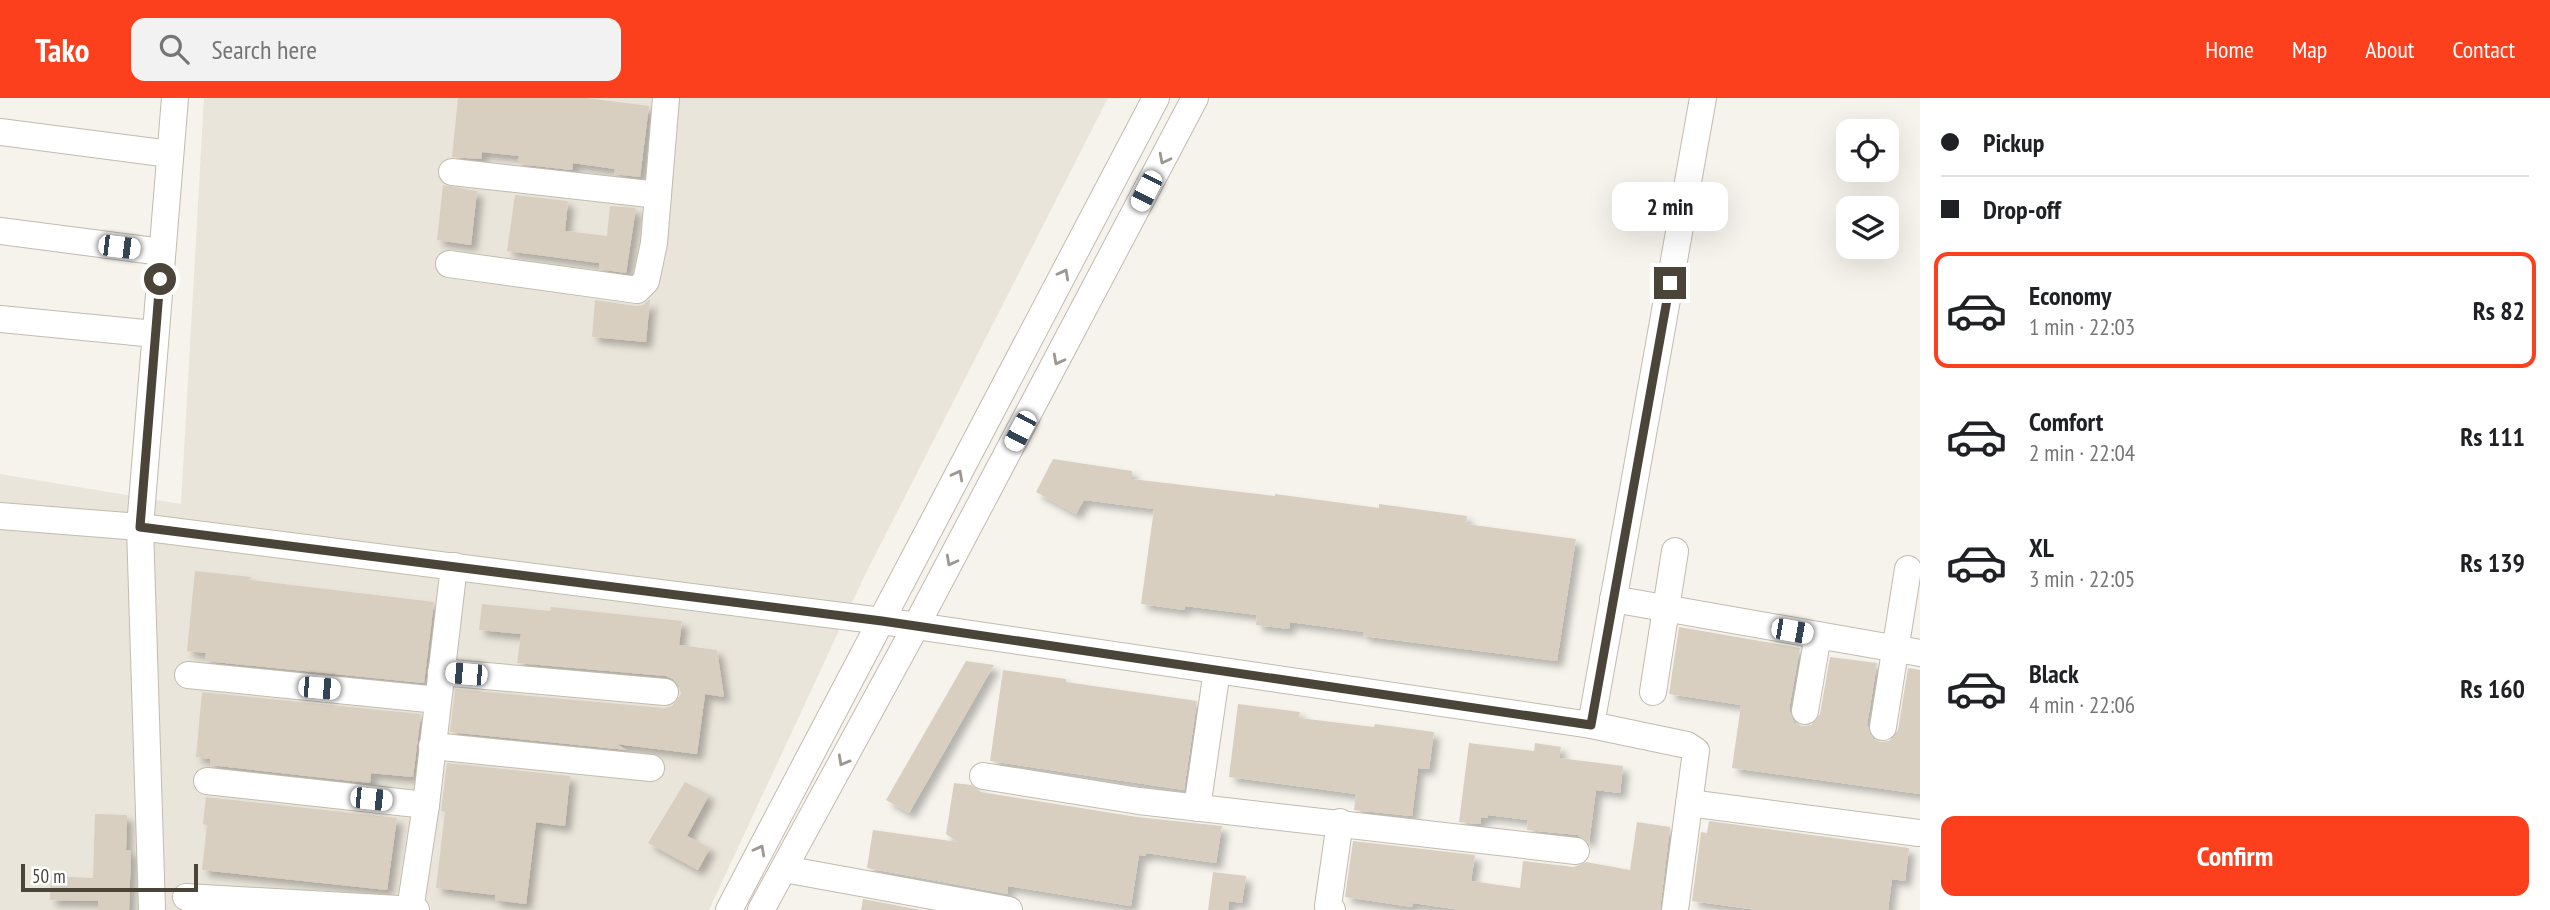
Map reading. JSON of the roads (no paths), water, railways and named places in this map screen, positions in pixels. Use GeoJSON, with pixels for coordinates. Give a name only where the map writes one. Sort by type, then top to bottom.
{"type":"FeatureCollection","features":[{"type":"Feature","properties":{"kind":"street"},"geometry":{"type":"LineString","coordinates":[[152,910],[140,527],[175,98]]}},
{"type":"Feature","properties":{"kind":"street"},"geometry":{"type":"LineString","coordinates":[[449,264],[637,290],[646,281],[654,243],[666,98]]}},
{"type":"Feature","properties":{"kind":"street"},"geometry":{"type":"LineString","coordinates":[[729,910],[1156,98]]}},
{"type":"Feature","properties":{"kind":"street"},"geometry":{"type":"LineString","coordinates":[[761,910],[916,626],[1195,98]]}},
{"type":"Feature","properties":{"kind":"street"},"geometry":{"type":"LineString","coordinates":[[1591,725],[1703,98]]}},
{"type":"Feature","properties":{"kind":"street"},"geometry":{"type":"LineString","coordinates":[[0,132],[170,154]]}},
{"type":"Feature","properties":{"kind":"street"},"geometry":{"type":"LineString","coordinates":[[452,172],[658,195]]}},
{"type":"Feature","properties":{"kind":"street"},"geometry":{"type":"LineString","coordinates":[[0,231],[162,252]]}},
{"type":"Feature","properties":{"kind":"street"},"geometry":{"type":"LineString","coordinates":[[0,319],[155,334]]}},
{"type":"Feature","properties":{"kind":"street"},"geometry":{"type":"LineString","coordinates":[[0,516],[140,527],[882,621],[1591,725],[1687,745],[1696,751],[1675,910]]}},
{"type":"Feature","properties":{"kind":"street"},"geometry":{"type":"LineString","coordinates":[[1653,692],[1675,551]]}},
{"type":"Feature","properties":{"kind":"street"},"geometry":{"type":"LineString","coordinates":[[186,897],[412,910],[454,566]]}},
{"type":"Feature","properties":{"kind":"street"},"geometry":{"type":"LineString","coordinates":[[1883,727],[1907,651],[1908,569]]}},
{"type":"Feature","properties":{"kind":"street"},"geometry":{"type":"LineString","coordinates":[[1613,599],[1907,651]]}},
{"type":"Feature","properties":{"kind":"street"},"geometry":{"type":"LineString","coordinates":[[1805,711],[1818,635]]}},
{"type":"Feature","properties":{"kind":"street"},"geometry":{"type":"LineString","coordinates":[[1197,808],[1217,670]]}},
{"type":"Feature","properties":{"kind":"street"},"geometry":{"type":"LineString","coordinates":[[442,671],[665,692]]}},
{"type":"Feature","properties":{"kind":"street"},"geometry":{"type":"LineString","coordinates":[[188,675],[438,699]]}},
{"type":"Feature","properties":{"kind":"street"},"geometry":{"type":"LineString","coordinates":[[432,746],[651,768]]}},
{"type":"Feature","properties":{"kind":"street"},"geometry":{"type":"LineString","coordinates":[[984,776],[1139,801],[1576,851]]}},
{"type":"Feature","properties":{"kind":"street"},"geometry":{"type":"LineString","coordinates":[[207,781],[426,805]]}},
{"type":"Feature","properties":{"kind":"street"},"geometry":{"type":"LineString","coordinates":[[1689,803],[1919,833]]}},
{"type":"Feature","properties":{"kind":"street"},"geometry":{"type":"LineString","coordinates":[[1332,910],[1328,906],[1339,822]]}},
{"type":"Feature","properties":{"kind":"street"},"geometry":{"type":"LineString","coordinates":[[784,869],[1009,910]]}}]}
